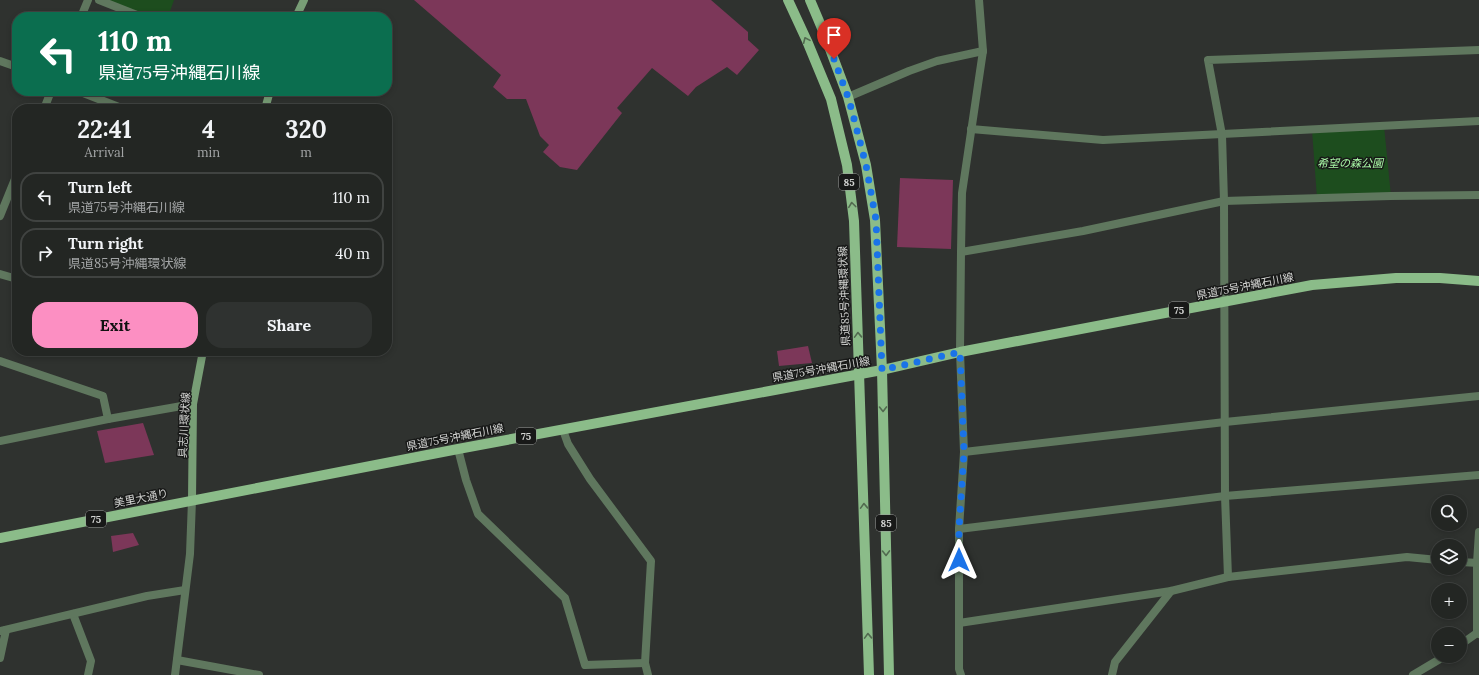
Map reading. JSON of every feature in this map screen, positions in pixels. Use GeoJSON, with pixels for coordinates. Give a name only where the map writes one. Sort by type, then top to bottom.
{"type":"FeatureCollection","features":[{"type":"Feature","properties":{"kind":"main road"},"geometry":{"type":"LineString","coordinates":[[298,12],[304,0]]}},
{"type":"Feature","properties":{"kind":"main road","name":"県道85号沖縄環状線"},"geometry":{"type":"LineString","coordinates":[[788,0],[807,41],[830,99],[847,165],[854,221],[869,675]]}},
{"type":"Feature","properties":{"kind":"main road","name":"85"},"geometry":{"type":"LineString","coordinates":[[810,0],[848,97],[866,165],[876,220],[882,370],[889,675]]}},
{"type":"Feature","properties":{"kind":"main road","name":"県道75号沖縄石川線"},"geometry":{"type":"LineString","coordinates":[[192,500],[882,370],[960,352],[1312,285],[1354,280],[1396,278],[1440,278],[1479,281]]}},
{"type":"Feature","properties":{"kind":"main road","name":"具志川環状線"},"geometry":{"type":"LineString","coordinates":[[192,500],[193,404],[202,356]]}},
{"type":"Feature","properties":{"kind":"main road","name":"美里大通り"},"geometry":{"type":"LineString","coordinates":[[0,538],[192,500]]}},
{"type":"Feature","properties":{"kind":"street"},"geometry":{"type":"LineString","coordinates":[[83,12],[88,0]]}},
{"type":"Feature","properties":{"kind":"street"},"geometry":{"type":"LineString","coordinates":[[99,0],[129,12]]}},
{"type":"Feature","properties":{"kind":"street"},"geometry":{"type":"LineString","coordinates":[[961,675],[959,668],[959,529],[964,452],[960,352],[962,193],[983,51],[979,0]]}},
{"type":"Feature","properties":{"kind":"street"},"geometry":{"type":"LineString","coordinates":[[1228,577],[1225,496],[1224,201],[1222,135],[1208,60],[1479,50]]}},
{"type":"Feature","properties":{"kind":"street"},"geometry":{"type":"LineString","coordinates":[[848,97],[909,71],[937,61],[983,51]]}},
{"type":"Feature","properties":{"kind":"street"},"geometry":{"type":"LineString","coordinates":[[0,61],[12,65]]}},
{"type":"Feature","properties":{"kind":"street"},"geometry":{"type":"LineString","coordinates":[[91,96],[111,104]]}},
{"type":"Feature","properties":{"kind":"street"},"geometry":{"type":"LineString","coordinates":[[971,129],[1103,140],[1479,121]]}},
{"type":"Feature","properties":{"kind":"street"},"geometry":{"type":"LineString","coordinates":[[0,216],[12,187]]}},
{"type":"Feature","properties":{"kind":"street"},"geometry":{"type":"LineString","coordinates":[[961,252],[1083,232],[1224,201],[1479,195]]}},
{"type":"Feature","properties":{"kind":"street"},"geometry":{"type":"LineString","coordinates":[[0,274],[12,278]]}},
{"type":"Feature","properties":{"kind":"street"},"geometry":{"type":"LineString","coordinates":[[0,361],[103,396],[108,418]]}},
{"type":"Feature","properties":{"kind":"street"},"geometry":{"type":"LineString","coordinates":[[964,452],[1225,422],[1479,396]]}},
{"type":"Feature","properties":{"kind":"street"},"geometry":{"type":"LineString","coordinates":[[0,441],[108,418],[193,404]]}},
{"type":"Feature","properties":{"kind":"street"},"geometry":{"type":"LineString","coordinates":[[563,430],[568,444],[590,479],[651,561],[645,663],[648,675]]}},
{"type":"Feature","properties":{"kind":"street"},"geometry":{"type":"LineString","coordinates":[[458,449],[466,480],[478,514],[565,598],[585,665],[645,663]]}},
{"type":"Feature","properties":{"kind":"street"},"geometry":{"type":"LineString","coordinates":[[959,529],[1225,496],[1479,474]]}},
{"type":"Feature","properties":{"kind":"street"},"geometry":{"type":"LineString","coordinates":[[175,675],[190,554],[192,500]]}},
{"type":"Feature","properties":{"kind":"street"},"geometry":{"type":"LineString","coordinates":[[1467,640],[1478,633],[1479,532]]}},
{"type":"Feature","properties":{"kind":"street"},"geometry":{"type":"LineString","coordinates":[[960,623],[1171,591],[1228,577],[1407,557],[1431,559]]}},
{"type":"Feature","properties":{"kind":"street"},"geometry":{"type":"LineString","coordinates":[[1467,562],[1478,563]]}},
{"type":"Feature","properties":{"kind":"street"},"geometry":{"type":"LineString","coordinates":[[0,658],[3,630],[147,596],[185,590]]}},
{"type":"Feature","properties":{"kind":"street"},"geometry":{"type":"LineString","coordinates":[[1112,675],[1116,662],[1171,591]]}},
{"type":"Feature","properties":{"kind":"street"},"geometry":{"type":"LineString","coordinates":[[73,614],[91,661],[88,675]]}},
{"type":"Feature","properties":{"kind":"street"},"geometry":{"type":"LineString","coordinates":[[177,660],[259,675]]}},
{"type":"Feature","properties":{"kind":"street"},"geometry":{"type":"LineString","coordinates":[[1413,675],[1433,663]]}},
{"type":"Feature","properties":{"kind":"green space"},"geometry":{"type":"Polygon","coordinates":[[[99,0],[174,0],[170,12],[129,12],[99,0]]]}},
{"type":"Feature","properties":{"kind":"green space","name":"希望の森公園"},"geometry":{"type":"Polygon","coordinates":[[[1384,126],[1391,196],[1317,198],[1312,130],[1384,126]]]}},
{"type":"Feature","properties":{"kind":"building"},"geometry":{"type":"Polygon","coordinates":[[[414,0],[711,0],[748,32],[748,40],[759,50],[737,75],[727,67],[696,87],[688,96],[652,68],[617,108],[622,113],[577,170],[560,167],[543,152],[549,145],[540,136],[526,99],[507,99],[493,87],[501,75],[414,0]]]}},
{"type":"Feature","properties":{"kind":"building"},"geometry":{"type":"Polygon","coordinates":[[[900,178],[953,180],[951,249],[897,247],[900,178]]]}},
{"type":"Feature","properties":{"kind":"building"},"geometry":{"type":"Polygon","coordinates":[[[808,346],[812,363],[779,366],[777,351],[808,346]]]}},
{"type":"Feature","properties":{"kind":"building"},"geometry":{"type":"Polygon","coordinates":[[[143,423],[154,455],[105,463],[97,431],[143,423]]]}},
{"type":"Feature","properties":{"kind":"building"},"geometry":{"type":"Polygon","coordinates":[[[133,533],[139,545],[113,552],[111,536],[133,533]]]}},
{"type":"Feature","properties":{"kind":"route"},"geometry":{"type":"LineString","coordinates":[[834,59],[852,111],[866,165],[876,220],[882,370],[960,352],[964,452],[959,529],[959,560]]}}]}
